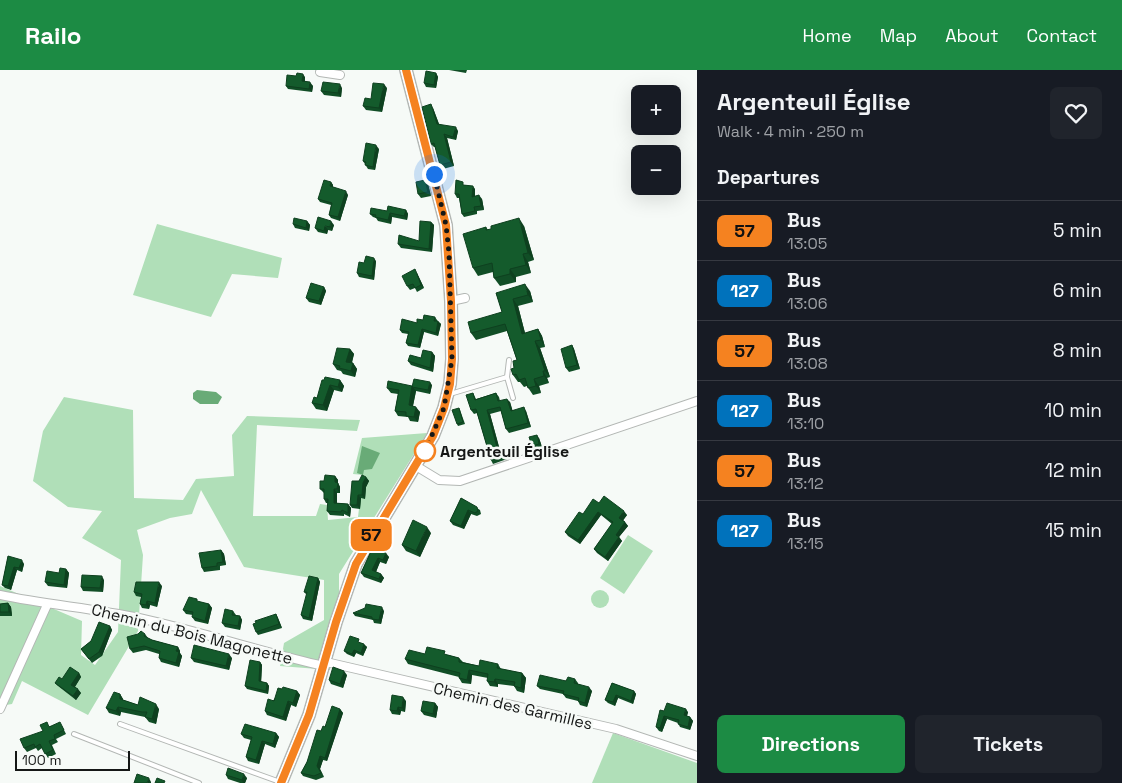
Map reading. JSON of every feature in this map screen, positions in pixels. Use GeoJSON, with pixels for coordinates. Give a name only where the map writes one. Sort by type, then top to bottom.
{"type":"FeatureCollection","features":[{"type":"Feature","properties":{"kind":"main road"},"geometry":{"type":"LineString","coordinates":[[281,782],[309,715],[336,622],[356,564],[433,436],[447,394],[452,359],[449,253],[443,212],[406,70]]}},
{"type":"Feature","properties":{"kind":"street"},"geometry":{"type":"LineString","coordinates":[[321,70],[320,72],[340,75]]}},
{"type":"Feature","properties":{"kind":"street"},"geometry":{"type":"LineString","coordinates":[[451,301],[465,298]]}},
{"type":"Feature","properties":{"kind":"street"},"geometry":{"type":"LineString","coordinates":[[416,466],[439,480],[460,481],[697,401]]}},
{"type":"Feature","properties":{"kind":"street","name":"Chemin du Bois Magonette"},"geometry":{"type":"LineString","coordinates":[[0,595],[47,605],[70,606],[134,617],[325,664]]}},
{"type":"Feature","properties":{"kind":"street"},"geometry":{"type":"LineString","coordinates":[[0,709],[47,605]]}},
{"type":"Feature","properties":{"kind":"street","name":"Chemin des Garmilles"},"geometry":{"type":"LineString","coordinates":[[325,664],[616,729],[697,756]]}},
{"type":"Feature","properties":{"kind":"lane"},"geometry":{"type":"LineString","coordinates":[[509,360],[507,377],[512,398]]}},
{"type":"Feature","properties":{"kind":"lane"},"geometry":{"type":"LineString","coordinates":[[447,394],[507,377]]}},
{"type":"Feature","properties":{"kind":"lane"},"geometry":{"type":"LineString","coordinates":[[120,724],[281,782]]}},
{"type":"Feature","properties":{"kind":"lane"},"geometry":{"type":"LineString","coordinates":[[74,734],[200,783]]}},
{"type":"Feature","properties":{"kind":"shaded area"},"geometry":{"type":"Polygon","coordinates":[[[157,224],[282,258],[278,278],[232,274],[211,317],[133,295],[157,224]]]}},
{"type":"Feature","properties":{"kind":"shaded area"},"geometry":{"type":"Polygon","coordinates":[[[197,390],[216,392],[222,397],[218,404],[200,404],[193,399],[193,393],[197,390]]]}},
{"type":"Feature","properties":{"kind":"shaded area"},"geometry":{"type":"Polygon","coordinates":[[[64,397],[133,410],[134,498],[183,500],[196,479],[234,476],[232,435],[247,416],[360,420],[357,431],[257,425],[253,516],[316,516],[320,504],[327,505],[328,520],[358,517],[363,475],[353,474],[362,438],[427,433],[339,574],[339,612],[330,670],[280,666],[284,643],[324,620],[324,580],[244,567],[201,490],[192,514],[170,518],[137,530],[143,555],[138,631],[88,715],[22,681],[12,704],[0,706],[0,586],[82,621],[81,655],[95,665],[118,632],[121,560],[82,538],[102,511],[68,507],[33,481],[43,431],[64,397]]]}},
{"type":"Feature","properties":{"kind":"shaded area"},"geometry":{"type":"Polygon","coordinates":[[[362,446],[380,453],[372,469],[364,470],[363,475],[357,473],[362,446]]]}},
{"type":"Feature","properties":{"kind":"shaded area"},"geometry":{"type":"Polygon","coordinates":[[[628,535],[653,551],[624,594],[600,578],[628,535]]]}},
{"type":"Feature","properties":{"kind":"shaded area"},"geometry":{"type":"Polygon","coordinates":[[[600,590],[606,593],[609,599],[606,605],[600,608],[594,605],[591,599],[594,593],[600,590]]]}},
{"type":"Feature","properties":{"kind":"shaded area"},"geometry":{"type":"Polygon","coordinates":[[[613,733],[697,763],[697,783],[592,783],[613,733]]]}},
{"type":"Feature","properties":{"kind":"building"},"geometry":{"type":"Polygon","coordinates":[[[426,71],[436,73],[434,85],[424,83],[426,71]]]}},
{"type":"Feature","properties":{"kind":"building"},"geometry":{"type":"Polygon","coordinates":[[[297,73],[303,74],[302,81],[310,82],[309,89],[286,86],[287,75],[296,76],[297,73]]]}},
{"type":"Feature","properties":{"kind":"building"},"geometry":{"type":"Polygon","coordinates":[[[323,82],[340,84],[338,93],[321,91],[323,82]]]}},
{"type":"Feature","properties":{"kind":"building"},"geometry":{"type":"Polygon","coordinates":[[[373,83],[384,84],[379,108],[363,106],[365,98],[371,99],[373,83]]]}},
{"type":"Feature","properties":{"kind":"building"},"geometry":{"type":"Polygon","coordinates":[[[431,104],[437,124],[456,127],[453,137],[444,134],[451,162],[440,165],[434,143],[431,144],[422,107],[431,104]]]}},
{"type":"Feature","properties":{"kind":"building"},"geometry":{"type":"Polygon","coordinates":[[[366,143],[376,145],[373,167],[365,165],[366,162],[363,161],[366,143]]]}},
{"type":"Feature","properties":{"kind":"building"},"geometry":{"type":"Polygon","coordinates":[[[324,180],[331,182],[330,186],[346,191],[338,217],[329,215],[332,203],[318,199],[324,180]]]}},
{"type":"Feature","properties":{"kind":"building"},"geometry":{"type":"Polygon","coordinates":[[[425,180],[428,192],[418,194],[416,182],[425,180]]]}},
{"type":"Feature","properties":{"kind":"building"},"geometry":{"type":"Polygon","coordinates":[[[456,180],[463,182],[463,185],[473,186],[472,197],[479,195],[481,206],[474,207],[475,211],[462,214],[459,194],[455,194],[456,180]]]}},
{"type":"Feature","properties":{"kind":"building"},"geometry":{"type":"Polygon","coordinates":[[[388,206],[406,210],[404,216],[390,213],[388,220],[370,214],[371,208],[387,211],[388,206]]]}},
{"type":"Feature","properties":{"kind":"building"},"geometry":{"type":"Polygon","coordinates":[[[318,217],[331,221],[330,227],[325,226],[324,231],[315,228],[318,217]]]}},
{"type":"Feature","properties":{"kind":"building"},"geometry":{"type":"Polygon","coordinates":[[[294,218],[307,221],[306,228],[293,224],[294,218]]]}},
{"type":"Feature","properties":{"kind":"building"},"geometry":{"type":"Polygon","coordinates":[[[519,218],[528,253],[523,254],[526,265],[510,269],[510,274],[494,278],[492,263],[473,268],[463,234],[486,227],[486,230],[491,229],[491,226],[519,218]]]}},
{"type":"Feature","properties":{"kind":"building"},"geometry":{"type":"Polygon","coordinates":[[[420,221],[431,222],[429,249],[398,244],[399,235],[419,241],[420,221]]]}},
{"type":"Feature","properties":{"kind":"building"},"geometry":{"type":"Polygon","coordinates":[[[366,256],[374,258],[372,276],[357,273],[359,262],[364,263],[366,256]]]}},
{"type":"Feature","properties":{"kind":"building"},"geometry":{"type":"Polygon","coordinates":[[[415,269],[421,285],[415,288],[413,284],[407,286],[402,276],[415,269]]]}},
{"type":"Feature","properties":{"kind":"building"},"geometry":{"type":"Polygon","coordinates":[[[311,283],[324,287],[319,301],[306,298],[311,283]]]}},
{"type":"Feature","properties":{"kind":"building"},"geometry":{"type":"Polygon","coordinates":[[[525,284],[528,295],[513,299],[522,334],[538,329],[541,340],[535,341],[545,371],[543,371],[544,376],[534,379],[536,386],[528,388],[525,378],[519,380],[516,374],[513,375],[511,369],[514,368],[513,361],[517,360],[505,324],[471,333],[468,322],[502,312],[496,293],[525,284]]]}},
{"type":"Feature","properties":{"kind":"building"},"geometry":{"type":"Polygon","coordinates":[[[424,315],[435,317],[434,321],[438,321],[436,333],[422,329],[418,345],[406,343],[409,332],[400,330],[402,319],[417,323],[417,319],[423,320],[424,315]]]}},
{"type":"Feature","properties":{"kind":"building"},"geometry":{"type":"Polygon","coordinates":[[[572,345],[577,365],[566,368],[561,349],[572,345]]]}},
{"type":"Feature","properties":{"kind":"building"},"geometry":{"type":"Polygon","coordinates":[[[337,348],[350,349],[346,362],[353,363],[351,371],[339,368],[340,366],[333,364],[337,348]]]}},
{"type":"Feature","properties":{"kind":"building"},"geometry":{"type":"Polygon","coordinates":[[[423,350],[432,352],[430,368],[408,361],[410,355],[421,358],[423,350]]]}},
{"type":"Feature","properties":{"kind":"building"},"geometry":{"type":"Polygon","coordinates":[[[325,377],[340,380],[338,387],[330,385],[323,405],[312,403],[314,397],[317,398],[322,380],[325,377]]]}},
{"type":"Feature","properties":{"kind":"building"},"geometry":{"type":"Polygon","coordinates":[[[414,379],[430,382],[428,390],[412,387],[414,379]]]}},
{"type":"Feature","properties":{"kind":"building"},"geometry":{"type":"Polygon","coordinates":[[[388,381],[412,386],[409,405],[416,407],[414,417],[406,416],[406,412],[395,411],[399,390],[387,388],[388,381]]]}},
{"type":"Feature","properties":{"kind":"building"},"geometry":{"type":"Polygon","coordinates":[[[473,393],[475,400],[496,393],[498,401],[507,399],[511,411],[524,407],[528,423],[506,429],[500,407],[487,410],[498,451],[515,446],[517,451],[491,460],[476,409],[471,410],[466,395],[473,393]]]}},
{"type":"Feature","properties":{"kind":"building"},"geometry":{"type":"Polygon","coordinates":[[[459,408],[463,422],[457,424],[452,410],[459,408]]]}},
{"type":"Feature","properties":{"kind":"building"},"geometry":{"type":"Polygon","coordinates":[[[537,435],[539,444],[532,446],[529,437],[537,435]]]}},
{"type":"Feature","properties":{"kind":"building"},"geometry":{"type":"Polygon","coordinates":[[[325,475],[335,476],[335,482],[338,483],[337,489],[334,489],[334,503],[348,504],[348,513],[342,510],[341,512],[327,511],[328,499],[324,499],[324,489],[320,489],[320,481],[324,481],[325,475]]]}},
{"type":"Feature","properties":{"kind":"building"},"geometry":{"type":"Polygon","coordinates":[[[362,475],[366,477],[363,483],[362,495],[358,495],[357,505],[350,505],[352,481],[359,481],[362,475]]]}},
{"type":"Feature","properties":{"kind":"building"},"geometry":{"type":"Polygon","coordinates":[[[604,496],[624,511],[619,518],[625,522],[616,535],[619,537],[605,557],[594,549],[613,522],[598,512],[578,540],[565,532],[579,512],[583,514],[593,499],[599,503],[604,496]]]}},
{"type":"Feature","properties":{"kind":"building"},"geometry":{"type":"Polygon","coordinates":[[[461,498],[477,507],[478,511],[475,513],[468,510],[461,526],[450,521],[461,498]]]}},
{"type":"Feature","properties":{"kind":"building"},"geometry":{"type":"Polygon","coordinates":[[[413,520],[427,527],[416,551],[402,545],[413,520]]]}},
{"type":"Feature","properties":{"kind":"building"},"geometry":{"type":"Polygon","coordinates":[[[373,547],[386,553],[383,560],[378,558],[372,570],[381,574],[379,579],[361,573],[373,547]]]}},
{"type":"Feature","properties":{"kind":"building"},"geometry":{"type":"Polygon","coordinates":[[[221,550],[223,562],[217,563],[217,566],[202,568],[199,553],[221,550]]]}},
{"type":"Feature","properties":{"kind":"building"},"geometry":{"type":"Polygon","coordinates":[[[8,556],[22,560],[19,568],[14,567],[8,586],[2,585],[8,556]]]}},
{"type":"Feature","properties":{"kind":"building"},"geometry":{"type":"Polygon","coordinates":[[[60,568],[66,569],[64,585],[45,582],[47,571],[59,573],[60,568]]]}},
{"type":"Feature","properties":{"kind":"building"},"geometry":{"type":"Polygon","coordinates":[[[82,575],[102,576],[100,588],[81,587],[82,575]]]}},
{"type":"Feature","properties":{"kind":"building"},"geometry":{"type":"Polygon","coordinates":[[[309,576],[318,578],[309,618],[301,615],[307,592],[304,592],[309,576]]]}},
{"type":"Feature","properties":{"kind":"building"},"geometry":{"type":"Polygon","coordinates":[[[136,582],[159,582],[155,603],[147,601],[146,605],[140,604],[142,594],[134,592],[136,582]]]}},
{"type":"Feature","properties":{"kind":"building"},"geometry":{"type":"Polygon","coordinates":[[[189,597],[209,604],[205,621],[192,617],[193,612],[183,610],[189,597]]]}},
{"type":"Feature","properties":{"kind":"building"},"geometry":{"type":"Polygon","coordinates":[[[8,603],[9,612],[0,612],[0,604],[8,603]]]}},
{"type":"Feature","properties":{"kind":"building"},"geometry":{"type":"Polygon","coordinates":[[[366,604],[382,607],[379,620],[353,613],[365,608],[366,604]]]}},
{"type":"Feature","properties":{"kind":"building"},"geometry":{"type":"Polygon","coordinates":[[[225,609],[233,611],[232,615],[240,616],[238,626],[222,623],[225,609]]]}},
{"type":"Feature","properties":{"kind":"building"},"geometry":{"type":"Polygon","coordinates":[[[276,614],[279,624],[256,632],[253,624],[256,623],[255,621],[276,614]]]}},
{"type":"Feature","properties":{"kind":"building"},"geometry":{"type":"Polygon","coordinates":[[[99,622],[110,626],[99,652],[89,659],[81,649],[91,641],[99,622]]]}},
{"type":"Feature","properties":{"kind":"building"},"geometry":{"type":"Polygon","coordinates":[[[141,631],[145,634],[144,636],[152,640],[178,647],[176,651],[179,652],[176,663],[159,658],[160,651],[144,646],[130,649],[127,637],[138,634],[141,631]]]}},
{"type":"Feature","properties":{"kind":"building"},"geometry":{"type":"Polygon","coordinates":[[[350,636],[359,639],[358,642],[364,644],[361,653],[354,650],[352,654],[344,651],[350,636]]]}},
{"type":"Feature","properties":{"kind":"building"},"geometry":{"type":"Polygon","coordinates":[[[194,645],[229,654],[226,666],[191,658],[194,645]]]}},
{"type":"Feature","properties":{"kind":"building"},"geometry":{"type":"Polygon","coordinates":[[[427,647],[445,651],[444,654],[459,658],[459,662],[479,666],[480,660],[498,664],[497,668],[522,673],[521,688],[514,686],[515,682],[495,679],[494,682],[487,681],[488,674],[469,670],[467,680],[459,678],[460,673],[405,659],[409,650],[425,654],[427,647]]]}},
{"type":"Feature","properties":{"kind":"building"},"geometry":{"type":"Polygon","coordinates":[[[250,660],[260,662],[259,681],[267,683],[266,691],[245,686],[250,660]]]}},
{"type":"Feature","properties":{"kind":"building"},"geometry":{"type":"Polygon","coordinates":[[[70,667],[79,673],[71,685],[78,689],[73,696],[55,683],[59,677],[62,679],[70,667]]]}},
{"type":"Feature","properties":{"kind":"building"},"geometry":{"type":"Polygon","coordinates":[[[333,667],[344,671],[340,684],[329,680],[333,667]]]}},
{"type":"Feature","properties":{"kind":"building"},"geometry":{"type":"Polygon","coordinates":[[[540,675],[566,681],[568,677],[575,679],[574,683],[589,687],[585,703],[578,701],[579,698],[563,694],[564,691],[537,686],[540,675]]]}},
{"type":"Feature","properties":{"kind":"building"},"geometry":{"type":"Polygon","coordinates":[[[612,683],[634,691],[631,701],[616,695],[613,702],[605,700],[612,683]]]}},
{"type":"Feature","properties":{"kind":"building"},"geometry":{"type":"Polygon","coordinates":[[[283,687],[297,691],[293,703],[288,701],[283,717],[265,711],[268,699],[274,701],[278,688],[282,689],[283,687]]]}},
{"type":"Feature","properties":{"kind":"building"},"geometry":{"type":"Polygon","coordinates":[[[114,692],[120,694],[120,699],[138,705],[140,697],[156,704],[152,719],[145,717],[147,712],[118,707],[116,711],[106,708],[114,692]]]}},
{"type":"Feature","properties":{"kind":"building"},"geometry":{"type":"Polygon","coordinates":[[[392,695],[403,697],[402,708],[398,707],[397,711],[390,710],[392,695]]]}},
{"type":"Feature","properties":{"kind":"building"},"geometry":{"type":"Polygon","coordinates":[[[423,701],[435,703],[433,714],[421,711],[423,701]]]}},
{"type":"Feature","properties":{"kind":"building"},"geometry":{"type":"Polygon","coordinates":[[[667,703],[686,709],[684,715],[690,717],[688,727],[678,724],[679,720],[664,716],[660,728],[656,727],[660,710],[664,711],[667,703]]]}},
{"type":"Feature","properties":{"kind":"building"},"geometry":{"type":"Polygon","coordinates":[[[332,706],[340,709],[325,758],[320,756],[317,766],[321,773],[314,776],[301,773],[307,762],[317,730],[321,731],[323,726],[325,727],[332,706]]]}},
{"type":"Feature","properties":{"kind":"building"},"geometry":{"type":"Polygon","coordinates":[[[47,722],[49,727],[60,722],[64,730],[54,735],[55,739],[49,741],[53,750],[45,754],[40,744],[35,747],[34,744],[24,748],[20,739],[43,731],[40,725],[47,722]]]}},
{"type":"Feature","properties":{"kind":"building"},"geometry":{"type":"Polygon","coordinates":[[[245,724],[276,733],[273,744],[262,741],[256,760],[246,757],[252,737],[241,734],[245,724]]]}},
{"type":"Feature","properties":{"kind":"building"},"geometry":{"type":"Polygon","coordinates":[[[228,768],[244,774],[242,780],[226,775],[228,768]]]}},
{"type":"Feature","properties":{"kind":"building"},"geometry":{"type":"Polygon","coordinates":[[[137,774],[149,778],[147,783],[134,783],[137,774]]]}},
{"type":"Feature","properties":{"kind":"building"},"geometry":{"type":"Polygon","coordinates":[[[157,778],[165,781],[164,783],[155,783],[157,778]]]}},
{"type":"Feature","properties":{"kind":"bus line","name":"57"},"geometry":{"type":"LineString","coordinates":[[281,783],[309,715],[347,586],[356,564],[369,539],[433,436],[444,408],[450,384],[452,359],[451,301],[446,225],[409,88],[406,70]]}},
{"type":"Feature","properties":{"kind":"place","name":"Argenteuil Église"},"geometry":{"type":"Point","coordinates":[425,451]}},
{"type":"Feature","properties":{"kind":"route"},"geometry":{"type":"LineString","coordinates":[[425,451],[444,408],[450,384],[452,359],[449,253],[446,225],[434,174]]}}]}
